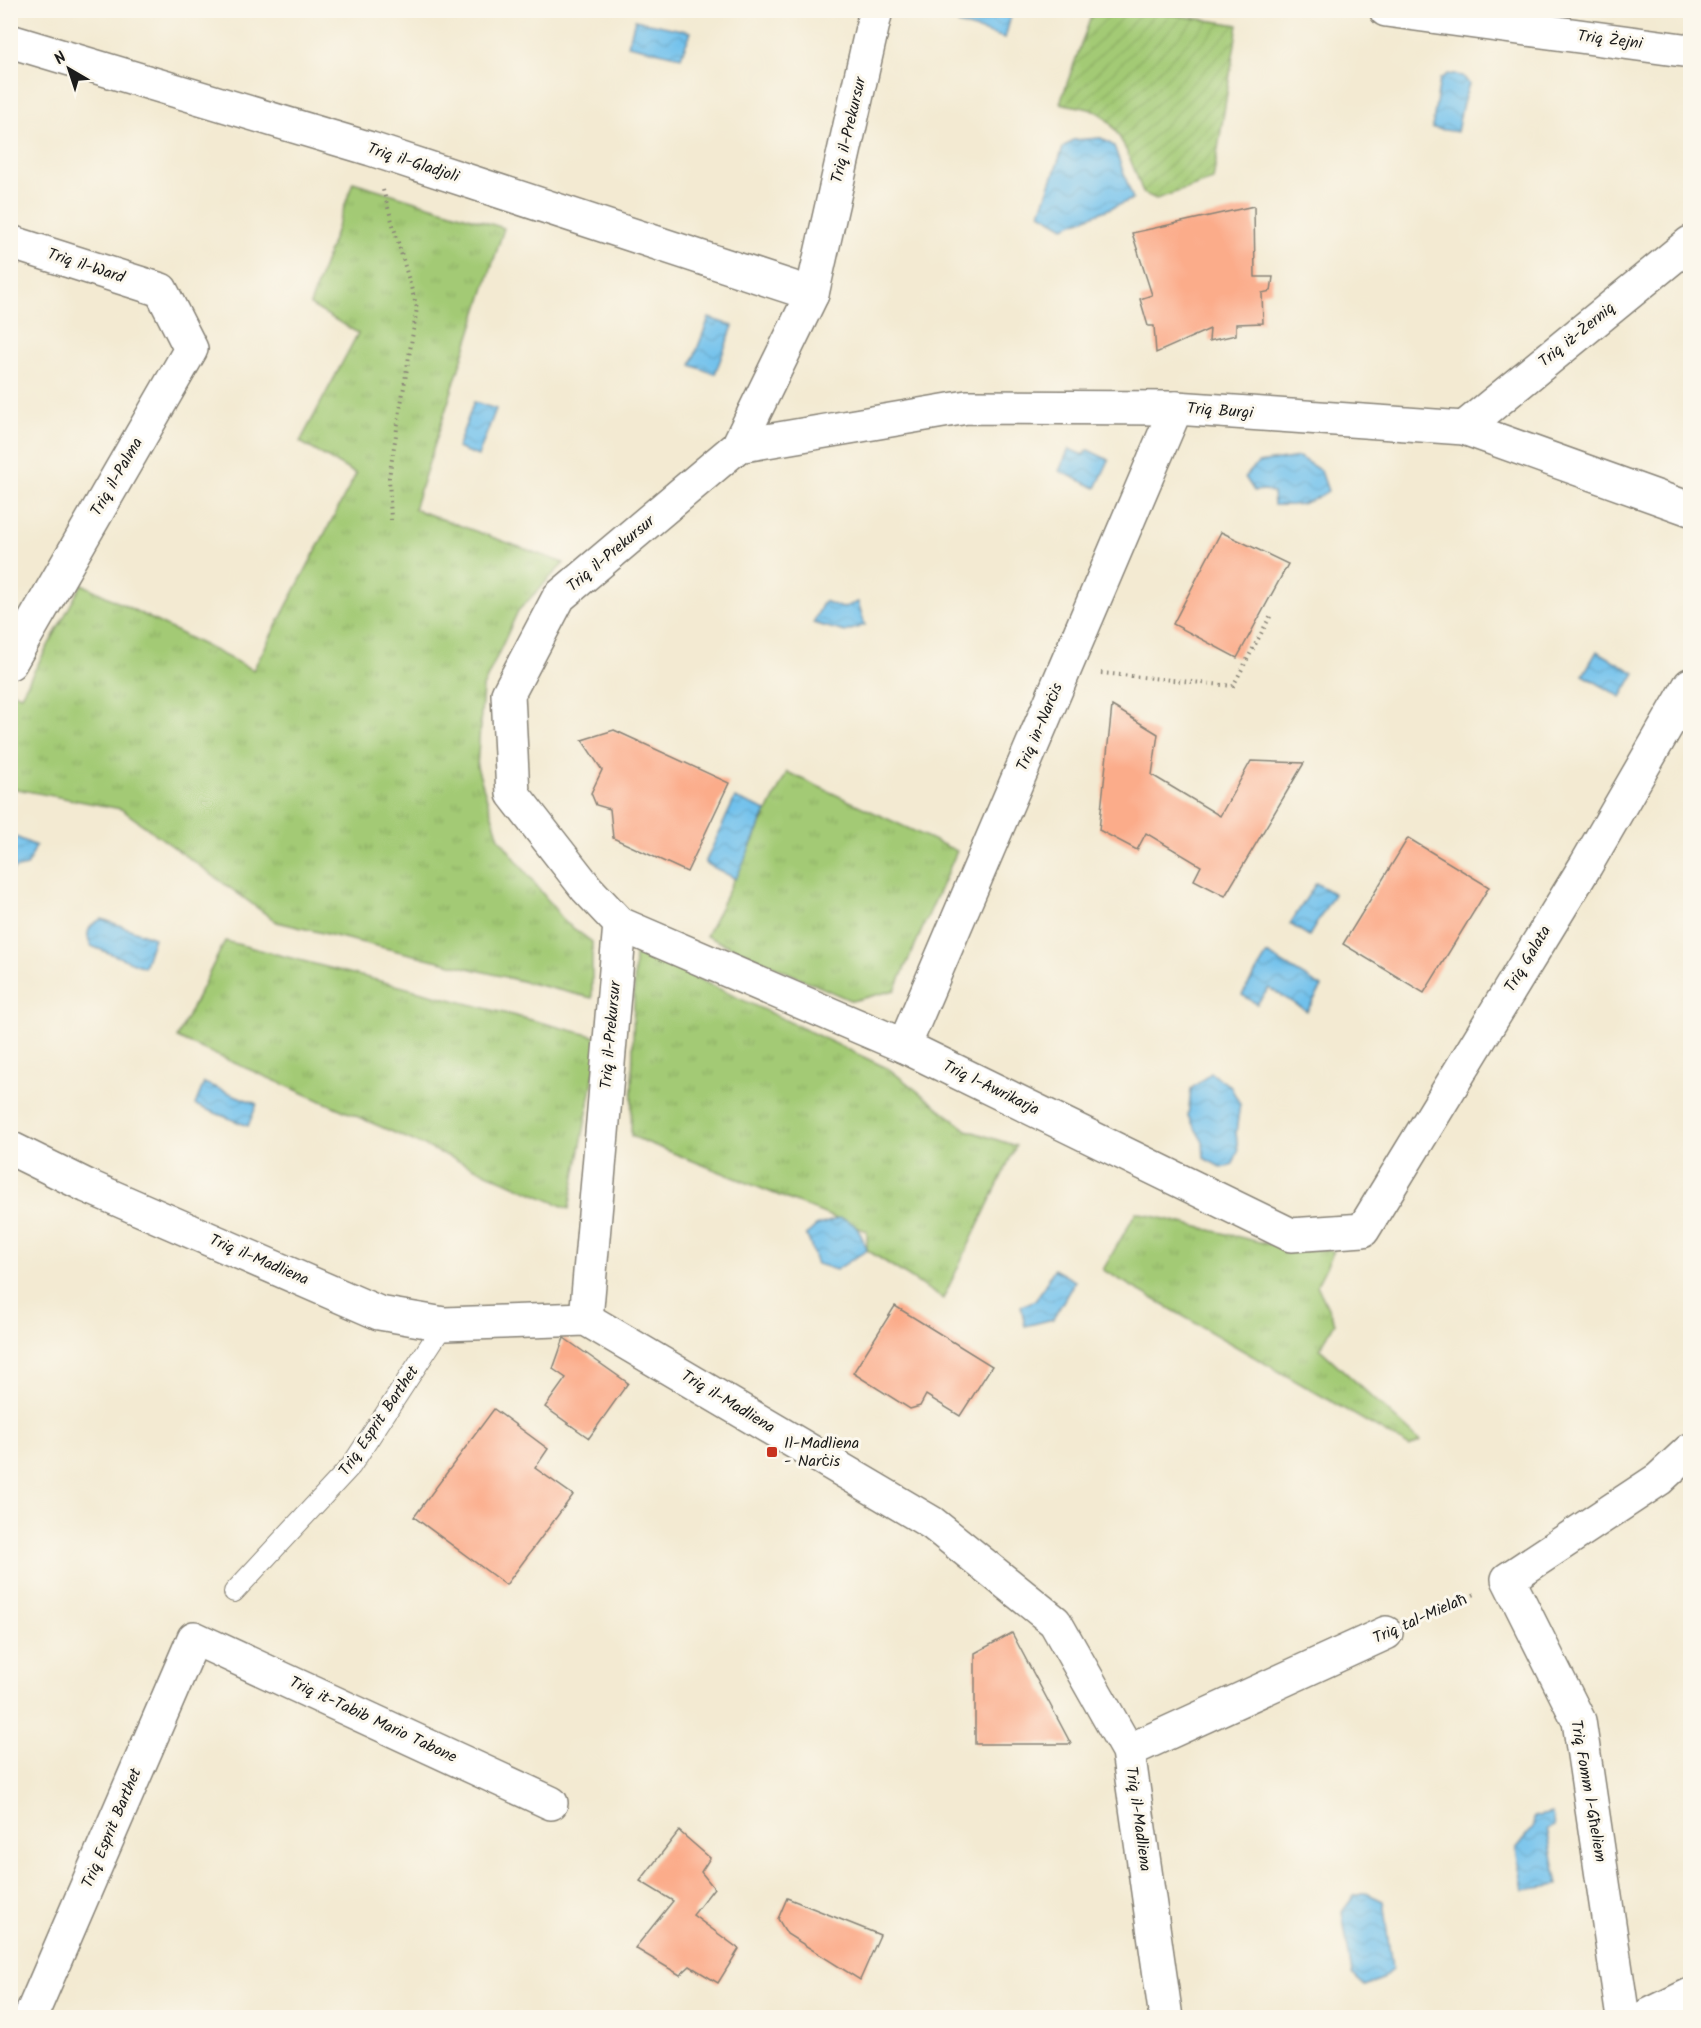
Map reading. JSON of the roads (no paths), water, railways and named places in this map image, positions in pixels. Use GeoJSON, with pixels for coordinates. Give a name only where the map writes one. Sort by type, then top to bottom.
{"type":"FeatureCollection","features":[{"type":"Feature","properties":{"kind":"street","name":"Triq il-Prekursur"},"geometry":{"type":"LineString","coordinates":[[586,1319],[620,924],[587,890],[513,794],[508,694],[559,597],[738,446],[812,294],[876,10]]}},
{"type":"Feature","properties":{"kind":"street","name":"Triq Żejni"},"geometry":{"type":"LineString","coordinates":[[1386,10],[1690,51]]}},
{"type":"Feature","properties":{"kind":"street","name":"Triq il-Gladjoli"},"geometry":{"type":"LineString","coordinates":[[10,41],[370,149],[812,294]]}},
{"type":"Feature","properties":{"kind":"street","name":"Triq il-Ward"},"geometry":{"type":"LineString","coordinates":[[10,242],[160,290]]}},
{"type":"Feature","properties":{"kind":"street","name":"Triq iż-Żerniq"},"geometry":{"type":"LineString","coordinates":[[1464,428],[1690,243]]}},
{"type":"Feature","properties":{"kind":"street","name":"Triq il-Palma"},"geometry":{"type":"LineString","coordinates":[[10,663],[191,349],[160,290]]}},
{"type":"Feature","properties":{"kind":"street","name":"Triq Burgi"},"geometry":{"type":"LineString","coordinates":[[738,446],[967,406],[1176,408],[1464,428],[1690,509]]}},
{"type":"Feature","properties":{"kind":"street","name":"Triq in-Narċis"},"geometry":{"type":"LineString","coordinates":[[904,1046],[1176,408]]}},
{"type":"Feature","properties":{"kind":"street","name":"Triq Galata"},"geometry":{"type":"LineString","coordinates":[[1363,1230],[1586,865],[1690,685]]}},
{"type":"Feature","properties":{"kind":"street","name":"Triq l-Awrikarja"},"geometry":{"type":"LineString","coordinates":[[620,924],[904,1046],[1291,1235],[1363,1230]]}},
{"type":"Feature","properties":{"kind":"street","name":"Triq il-Madliena"},"geometry":{"type":"LineString","coordinates":[[10,1148],[87,1186],[379,1313],[444,1324],[586,1319],[941,1530],[1055,1622],[1128,1751],[1166,2018]]}},
{"type":"Feature","properties":{"kind":"street","name":"Triq Fomm l-Għeliem"},"geometry":{"type":"LineString","coordinates":[[1623,2018],[1579,1721],[1508,1579],[1659,1479],[1690,1450]]}},
{"type":"Feature","properties":{"kind":"street","name":"Triq tal-Mielaħ"},"geometry":{"type":"LineString","coordinates":[[1128,1751],[1386,1633]]}},
{"type":"Feature","properties":{"kind":"street","name":"Triq it-Tabib Mario Tabone"},"geometry":{"type":"LineString","coordinates":[[194,1638],[551,1803]]}},
{"type":"Feature","properties":{"kind":"street","name":"Triq Esprit Barthet"},"geometry":{"type":"LineString","coordinates":[[30,2018],[194,1638]]}},
{"type":"Feature","properties":{"kind":"street"},"geometry":{"type":"LineString","coordinates":[[1642,2018],[1690,1995]]}},
{"type":"Feature","properties":{"kind":"lane","name":"Triq Esprit Barthet"},"geometry":{"type":"LineString","coordinates":[[234,1592],[351,1466],[444,1324]]}},
{"type":"Feature","properties":{"kind":"water"},"geometry":{"type":"Polygon","coordinates":[[[1007,10],[1012,12],[1005,38],[958,24],[961,11],[1007,10]]]}},
{"type":"Feature","properties":{"kind":"water"},"geometry":{"type":"Polygon","coordinates":[[[635,20],[691,32],[681,57],[628,45],[635,20]]]}},
{"type":"Feature","properties":{"kind":"water"},"geometry":{"type":"Polygon","coordinates":[[[1448,74],[1463,76],[1469,84],[1457,132],[1432,128],[1440,79],[1448,74]]]}},
{"type":"Feature","properties":{"kind":"water"},"geometry":{"type":"Polygon","coordinates":[[[1101,138],[1114,146],[1133,199],[1064,227],[1040,213],[1063,148],[1073,140],[1101,138]]]}},
{"type":"Feature","properties":{"kind":"water"},"geometry":{"type":"Polygon","coordinates":[[[709,318],[733,326],[715,374],[691,365],[709,318]]]}},
{"type":"Feature","properties":{"kind":"water"},"geometry":{"type":"Polygon","coordinates":[[[474,402],[496,409],[478,456],[457,448],[474,402]]]}},
{"type":"Feature","properties":{"kind":"water"},"geometry":{"type":"Polygon","coordinates":[[[1069,449],[1083,455],[1088,450],[1109,460],[1096,488],[1059,471],[1069,449]]]}},
{"type":"Feature","properties":{"kind":"water"},"geometry":{"type":"Polygon","coordinates":[[[1299,457],[1321,471],[1328,491],[1308,502],[1297,505],[1274,505],[1273,493],[1265,490],[1254,491],[1245,477],[1258,463],[1299,457]]]}},
{"type":"Feature","properties":{"kind":"water"},"geometry":{"type":"Polygon","coordinates":[[[824,601],[842,608],[858,602],[865,625],[845,632],[813,623],[824,601]]]}},
{"type":"Feature","properties":{"kind":"water"},"geometry":{"type":"Polygon","coordinates":[[[1597,651],[1635,673],[1621,697],[1583,675],[1597,651]]]}},
{"type":"Feature","properties":{"kind":"water"},"geometry":{"type":"Polygon","coordinates":[[[735,798],[766,811],[736,879],[705,863],[735,798]]]}},
{"type":"Feature","properties":{"kind":"water"},"geometry":{"type":"Polygon","coordinates":[[[11,835],[36,846],[27,866],[13,869],[11,875],[11,835]]]}},
{"type":"Feature","properties":{"kind":"water"},"geometry":{"type":"Polygon","coordinates":[[[1316,883],[1334,894],[1309,936],[1290,924],[1316,883]]]}},
{"type":"Feature","properties":{"kind":"water"},"geometry":{"type":"Polygon","coordinates":[[[102,919],[154,938],[144,967],[91,946],[88,937],[89,930],[102,919]]]}},
{"type":"Feature","properties":{"kind":"water"},"geometry":{"type":"Polygon","coordinates":[[[1267,954],[1322,987],[1307,1011],[1269,988],[1257,1004],[1242,995],[1267,954]]]}},
{"type":"Feature","properties":{"kind":"water"},"geometry":{"type":"Polygon","coordinates":[[[1211,1073],[1230,1086],[1240,1104],[1236,1132],[1238,1151],[1233,1164],[1222,1168],[1204,1158],[1203,1142],[1188,1116],[1191,1089],[1211,1073]]]}},
{"type":"Feature","properties":{"kind":"water"},"geometry":{"type":"Polygon","coordinates":[[[204,1083],[257,1104],[248,1126],[195,1105],[204,1083]]]}},
{"type":"Feature","properties":{"kind":"water"},"geometry":{"type":"Polygon","coordinates":[[[840,1218],[855,1226],[867,1250],[836,1270],[817,1264],[806,1235],[816,1226],[840,1218]]]}},
{"type":"Feature","properties":{"kind":"water"},"geometry":{"type":"Polygon","coordinates":[[[1054,1269],[1075,1281],[1053,1319],[1025,1326],[1021,1306],[1036,1300],[1054,1269]]]}},
{"type":"Feature","properties":{"kind":"water"},"geometry":{"type":"Polygon","coordinates":[[[1552,1813],[1554,1826],[1547,1829],[1558,1885],[1523,1890],[1516,1849],[1533,1828],[1534,1817],[1552,1813]]]}},
{"type":"Feature","properties":{"kind":"water"},"geometry":{"type":"Polygon","coordinates":[[[1366,1893],[1383,1901],[1392,1969],[1382,1979],[1365,1986],[1352,1974],[1342,1912],[1354,1896],[1366,1893]]]}},
{"type":"Feature","properties":{"kind":"place","name":"Il-Madliena - Narċis"},"geometry":{"type":"Point","coordinates":[772,1452]}}]}
